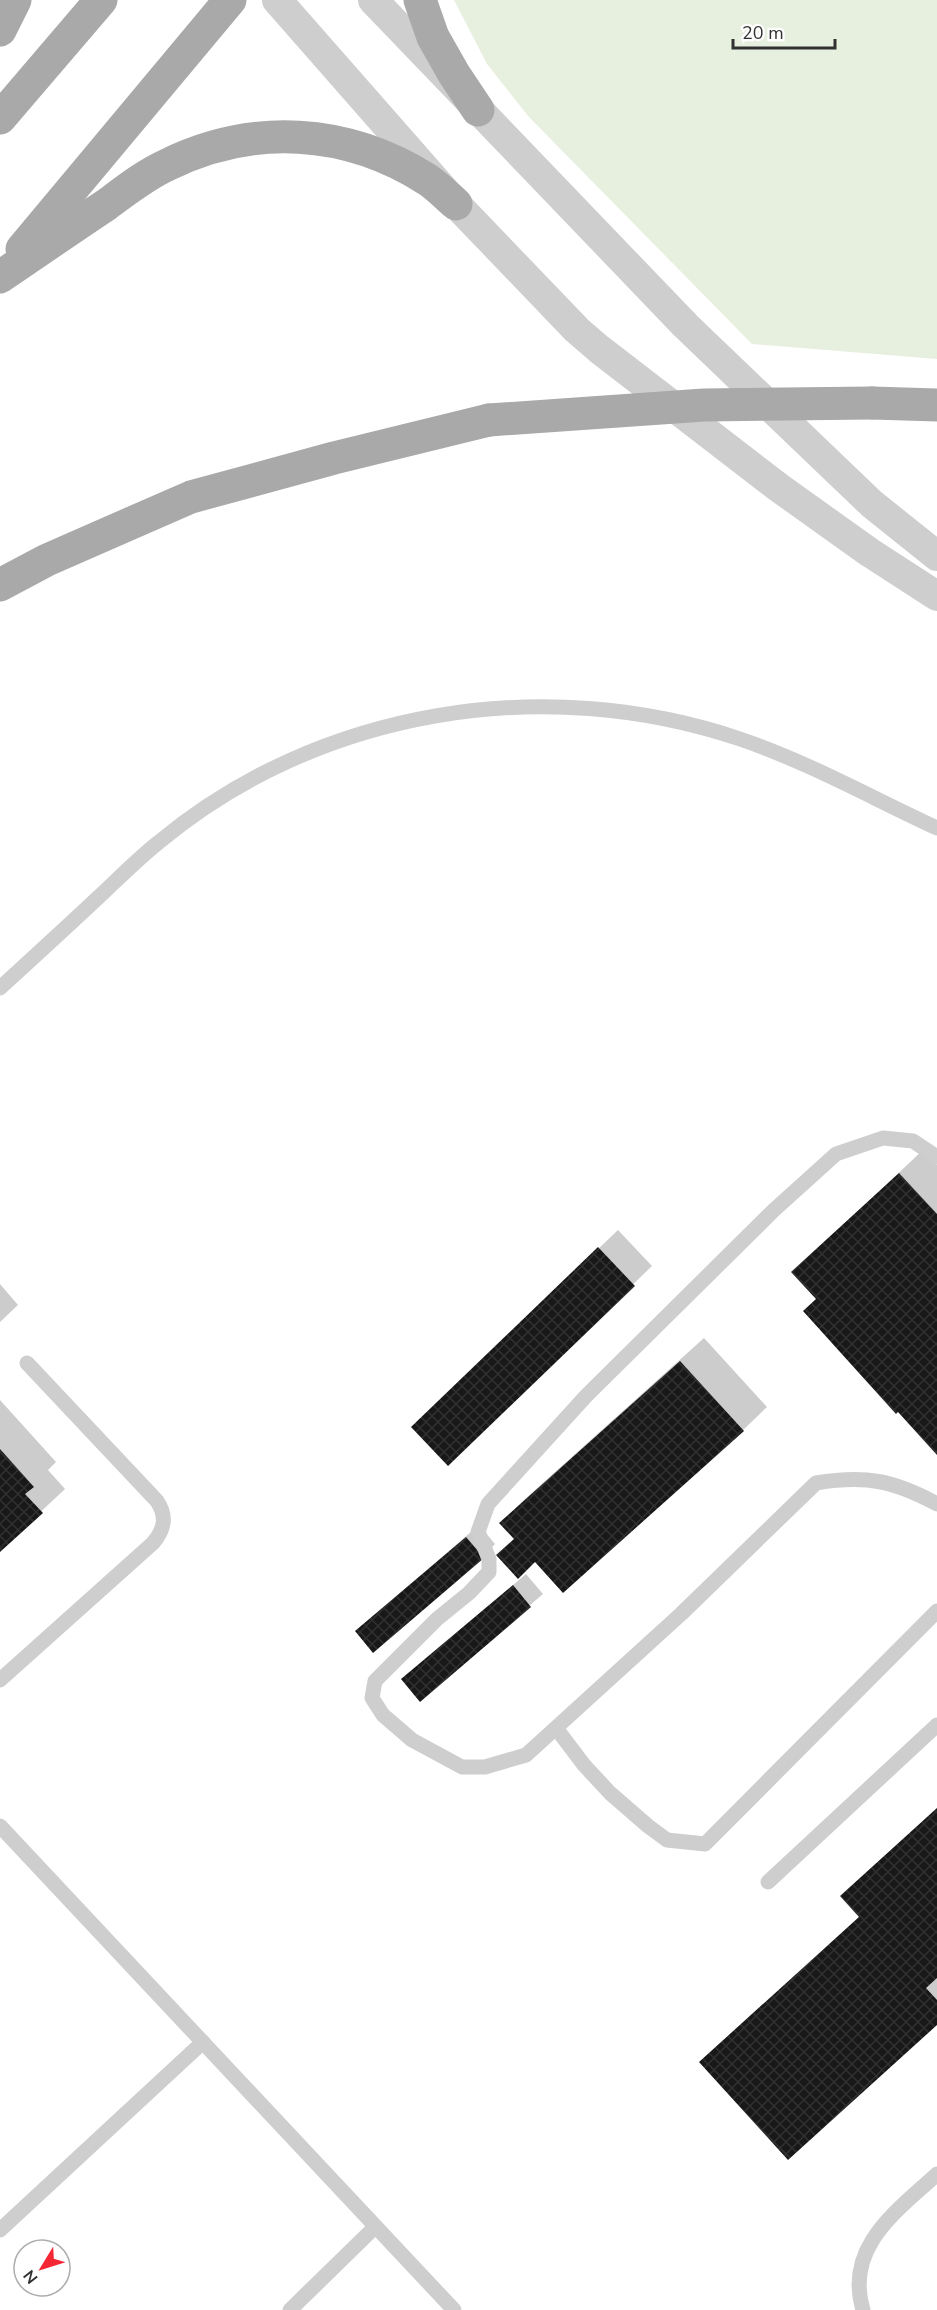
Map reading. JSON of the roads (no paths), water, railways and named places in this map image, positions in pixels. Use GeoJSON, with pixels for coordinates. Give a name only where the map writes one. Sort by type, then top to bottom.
{"type":"FeatureCollection","features":[{"type":"Feature","properties":{"kind":"main road"},"geometry":{"type":"LineString","coordinates":[[0,30],[15,0]]}},
{"type":"Feature","properties":{"kind":"main road"},"geometry":{"type":"LineString","coordinates":[[0,118],[101,0]]}},
{"type":"Feature","properties":{"kind":"main road"},"geometry":{"type":"LineString","coordinates":[[0,277],[230,0]]}},
{"type":"Feature","properties":{"kind":"main road"},"geometry":{"type":"LineString","coordinates":[[420,0],[432,37],[453,74],[478,110]]}},
{"type":"Feature","properties":{"kind":"main road"},"geometry":{"type":"LineString","coordinates":[[0,277],[164,166],[196,152],[229,142],[263,137],[297,136],[344,144],[398,164],[429,181],[456,204]]}},
{"type":"Feature","properties":{"kind":"main road"},"geometry":{"type":"LineString","coordinates":[[0,585],[47,560],[191,496],[489,420],[704,405],[872,403],[937,405]]}},
{"type":"Feature","properties":{"kind":"street"},"geometry":{"type":"LineString","coordinates":[[277,0],[456,204],[564,317],[599,349],[814,514],[937,596]]}},
{"type":"Feature","properties":{"kind":"street"},"geometry":{"type":"LineString","coordinates":[[373,0],[686,326],[872,504],[937,556]]}},
{"type":"Feature","properties":{"kind":"lane"},"geometry":{"type":"LineString","coordinates":[[0,988],[159,841],[216,801],[289,762],[343,740],[410,720],[480,709],[550,705],[598,708],[647,715],[695,725],[760,747],[937,828]]}},
{"type":"Feature","properties":{"kind":"lane"},"geometry":{"type":"LineString","coordinates":[[937,1157],[913,1142],[883,1138],[836,1154],[774,1210],[586,1396],[488,1504],[478,1532],[489,1559],[489,1572],[469,1593],[437,1619],[375,1681],[372,1698],[383,1715],[412,1740],[462,1767],[485,1767],[526,1755],[681,1614],[816,1483],[844,1479],[873,1479],[897,1486],[937,1504]]}},
{"type":"Feature","properties":{"kind":"lane"},"geometry":{"type":"LineString","coordinates":[[0,1680],[153,1543],[163,1527],[164,1518],[157,1501],[27,1364]]}},
{"type":"Feature","properties":{"kind":"lane"},"geometry":{"type":"LineString","coordinates":[[556,1728],[584,1765],[610,1793],[648,1826],[667,1840],[705,1844],[937,1611]]}},
{"type":"Feature","properties":{"kind":"lane"},"geometry":{"type":"LineString","coordinates":[[768,1882],[937,1725]]}},
{"type":"Feature","properties":{"kind":"lane"},"geometry":{"type":"LineString","coordinates":[[0,1826],[454,2310]]}},
{"type":"Feature","properties":{"kind":"lane"},"geometry":{"type":"LineString","coordinates":[[0,2230],[203,2043]]}},
{"type":"Feature","properties":{"kind":"lane"},"geometry":{"type":"LineString","coordinates":[[862,2310],[859,2285],[860,2268],[872,2238],[882,2225],[937,2174]]}},
{"type":"Feature","properties":{"kind":"lane"},"geometry":{"type":"LineString","coordinates":[[290,2310],[375,2227]]}}]}
